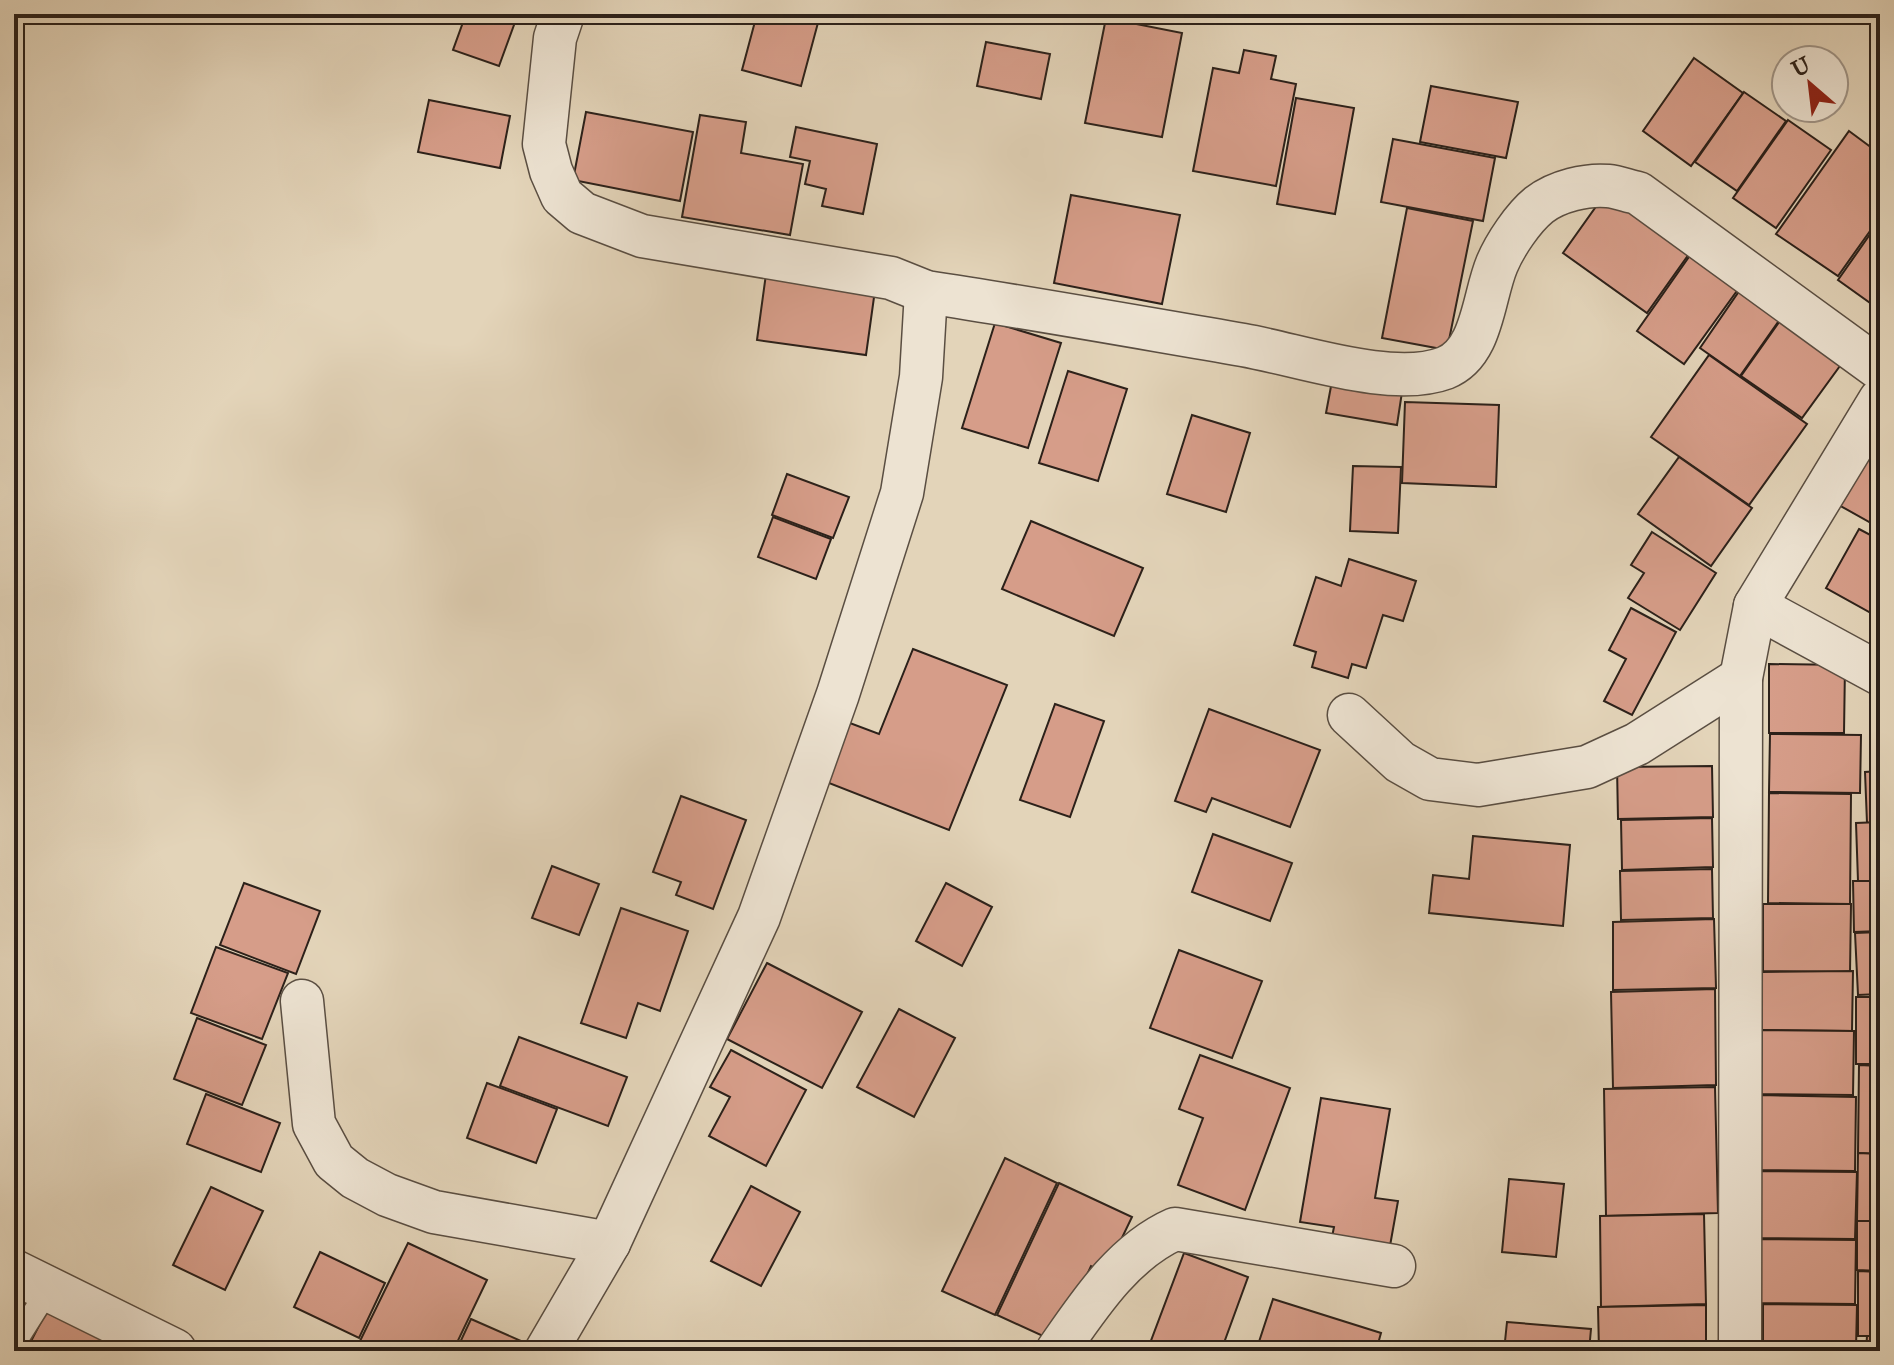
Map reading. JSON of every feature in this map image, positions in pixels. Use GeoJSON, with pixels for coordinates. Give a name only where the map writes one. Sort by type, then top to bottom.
{"type":"FeatureCollection","features":[{"type":"Feature","properties":{"kind":"street"},"geometry":{"type":"LineString","coordinates":[[563,14],[555,38],[544,144],[551,171],[562,196],[582,213],[642,236],[891,278],[926,292],[1257,348],[1373,372],[1415,376],[1460,360],[1471,346],[1498,262],[1519,228],[1540,204],[1574,189],[1607,186],[1638,193],[1880,369]]}},
{"type":"Feature","properties":{"kind":"street"},"geometry":{"type":"LineString","coordinates":[[546,1351],[609,1243],[759,917],[838,694],[902,493],[921,377],[926,292]]}},
{"type":"Feature","properties":{"kind":"street"},"geometry":{"type":"LineString","coordinates":[[1740,1351],[1741,678],[1755,606],[1875,417]]}},
{"type":"Feature","properties":{"kind":"street"},"geometry":{"type":"LineString","coordinates":[[1755,606],[1880,674]]}},
{"type":"Feature","properties":{"kind":"street"},"geometry":{"type":"LineString","coordinates":[[1349,715],[1400,762],[1430,779],[1478,785],[1513,782],[1587,767],[1637,744],[1741,678]]}},
{"type":"Feature","properties":{"kind":"street"},"geometry":{"type":"LineString","coordinates":[[302,1001],[314,1124],[334,1161],[355,1178],[387,1195],[434,1212],[609,1243]]}},
{"type":"Feature","properties":{"kind":"street"},"geometry":{"type":"LineString","coordinates":[[1057,1351],[1093,1299],[1146,1246],[1175,1229],[1394,1266]]}},
{"type":"Feature","properties":{"kind":"street"},"geometry":{"type":"LineString","coordinates":[[31,1281],[174,1351]]}},
{"type":"Feature","properties":{"kind":"lane"},"geometry":{"type":"LineString","coordinates":[[14,1344],[31,1281]]}},
{"type":"Feature","properties":{"kind":"building"},"geometry":{"type":"Polygon","coordinates":[[[466,14],[518,14],[499,66],[453,50],[466,14]]]}},
{"type":"Feature","properties":{"kind":"building"},"geometry":{"type":"Polygon","coordinates":[[[757,14],[801,14],[819,19],[801,86],[742,70],[757,14]]]}},
{"type":"Feature","properties":{"kind":"building"},"geometry":{"type":"Polygon","coordinates":[[[1106,18],[1182,33],[1162,137],[1085,123],[1106,18]]]}},
{"type":"Feature","properties":{"kind":"building"},"geometry":{"type":"Polygon","coordinates":[[[986,42],[1050,54],[1041,99],[977,86],[986,42]]]}},
{"type":"Feature","properties":{"kind":"building"},"geometry":{"type":"Polygon","coordinates":[[[1244,50],[1276,56],[1271,79],[1296,84],[1276,186],[1193,171],[1213,68],[1239,73],[1244,50]]]}},
{"type":"Feature","properties":{"kind":"building"},"geometry":{"type":"Polygon","coordinates":[[[1694,58],[1743,93],[1691,166],[1643,131],[1694,58]]]}},
{"type":"Feature","properties":{"kind":"building"},"geometry":{"type":"Polygon","coordinates":[[[1431,86],[1518,102],[1506,158],[1420,142],[1431,86]]]}},
{"type":"Feature","properties":{"kind":"building"},"geometry":{"type":"Polygon","coordinates":[[[1744,92],[1770,110],[1770,124],[1784,124],[1737,191],[1695,162],[1744,92]]]}},
{"type":"Feature","properties":{"kind":"building"},"geometry":{"type":"Polygon","coordinates":[[[1296,98],[1354,108],[1335,214],[1277,204],[1296,98]]]}},
{"type":"Feature","properties":{"kind":"building"},"geometry":{"type":"Polygon","coordinates":[[[429,100],[510,116],[500,168],[418,152],[429,100]]]}},
{"type":"Feature","properties":{"kind":"building"},"geometry":{"type":"Polygon","coordinates":[[[586,112],[693,132],[680,201],[573,180],[586,112]]]}},
{"type":"Feature","properties":{"kind":"building"},"geometry":{"type":"Polygon","coordinates":[[[700,115],[746,122],[741,153],[803,164],[790,235],[682,217],[700,115]]]}},
{"type":"Feature","properties":{"kind":"building"},"geometry":{"type":"Polygon","coordinates":[[[1785,124],[1794,124],[1831,150],[1776,228],[1733,198],[1785,124]]]}},
{"type":"Feature","properties":{"kind":"building"},"geometry":{"type":"Polygon","coordinates":[[[796,127],[877,144],[863,214],[822,206],[826,189],[805,184],[810,161],[790,157],[796,127]]]}},
{"type":"Feature","properties":{"kind":"building"},"geometry":{"type":"Polygon","coordinates":[[[1849,131],[1880,154],[1880,217],[1838,276],[1776,234],[1849,131]]]}},
{"type":"Feature","properties":{"kind":"building"},"geometry":{"type":"Polygon","coordinates":[[[1393,139],[1495,158],[1483,221],[1381,202],[1393,139]]]}},
{"type":"Feature","properties":{"kind":"building"},"geometry":{"type":"Polygon","coordinates":[[[1605,194],[1689,254],[1647,313],[1563,253],[1605,194]]]}},
{"type":"Feature","properties":{"kind":"building"},"geometry":{"type":"Polygon","coordinates":[[[1071,195],[1180,215],[1162,304],[1054,283],[1071,195]]]}},
{"type":"Feature","properties":{"kind":"building"},"geometry":{"type":"Polygon","coordinates":[[[1407,208],[1473,221],[1447,350],[1382,338],[1407,208]]]}},
{"type":"Feature","properties":{"kind":"building"},"geometry":{"type":"Polygon","coordinates":[[[1880,220],[1880,310],[1838,280],[1880,220]]]}},
{"type":"Feature","properties":{"kind":"building"},"geometry":{"type":"Polygon","coordinates":[[[1691,254],[1739,288],[1684,364],[1637,331],[1691,254]]]}},
{"type":"Feature","properties":{"kind":"building"},"geometry":{"type":"Polygon","coordinates":[[[766,274],[875,290],[866,355],[757,340],[766,274]]]}},
{"type":"Feature","properties":{"kind":"building"},"geometry":{"type":"Polygon","coordinates":[[[1742,287],[1783,315],[1740,376],[1700,348],[1742,287]]]}},
{"type":"Feature","properties":{"kind":"building"},"geometry":{"type":"Polygon","coordinates":[[[1784,315],[1845,359],[1802,418],[1741,376],[1784,315]]]}},
{"type":"Feature","properties":{"kind":"building"},"geometry":{"type":"Polygon","coordinates":[[[995,323],[1061,343],[1028,448],[962,428],[995,323]]]}},
{"type":"Feature","properties":{"kind":"building"},"geometry":{"type":"Polygon","coordinates":[[[1709,355],[1807,424],[1749,505],[1651,437],[1709,355]]]}},
{"type":"Feature","properties":{"kind":"building"},"geometry":{"type":"Polygon","coordinates":[[[1068,371],[1127,389],[1098,481],[1039,463],[1068,371]]]}},
{"type":"Feature","properties":{"kind":"building"},"geometry":{"type":"Polygon","coordinates":[[[1332,381],[1402,392],[1397,425],[1326,413],[1332,381]]]}},
{"type":"Feature","properties":{"kind":"building"},"geometry":{"type":"Polygon","coordinates":[[[1405,402],[1499,405],[1496,487],[1402,483],[1405,402]]]}},
{"type":"Feature","properties":{"kind":"building"},"geometry":{"type":"Polygon","coordinates":[[[1192,415],[1250,433],[1226,512],[1167,494],[1192,415]]]}},
{"type":"Feature","properties":{"kind":"building"},"geometry":{"type":"Polygon","coordinates":[[[1872,441],[1880,445],[1880,528],[1837,504],[1872,441]]]}},
{"type":"Feature","properties":{"kind":"building"},"geometry":{"type":"Polygon","coordinates":[[[1679,457],[1752,508],[1711,566],[1638,514],[1679,457]]]}},
{"type":"Feature","properties":{"kind":"building"},"geometry":{"type":"Polygon","coordinates":[[[1353,466],[1401,467],[1398,533],[1350,531],[1353,466]]]}},
{"type":"Feature","properties":{"kind":"building"},"geometry":{"type":"Polygon","coordinates":[[[787,474],[849,497],[833,538],[772,515],[787,474]]]}},
{"type":"Feature","properties":{"kind":"building"},"geometry":{"type":"Polygon","coordinates":[[[773,517],[831,539],[816,579],[758,557],[773,517]]]}},
{"type":"Feature","properties":{"kind":"building"},"geometry":{"type":"Polygon","coordinates":[[[1031,521],[1143,568],[1114,636],[1002,589],[1031,521]]]}},
{"type":"Feature","properties":{"kind":"building"},"geometry":{"type":"Polygon","coordinates":[[[1859,529],[1880,540],[1880,618],[1826,588],[1859,529]]]}},
{"type":"Feature","properties":{"kind":"building"},"geometry":{"type":"Polygon","coordinates":[[[1652,532],[1716,573],[1680,630],[1628,598],[1644,573],[1631,565],[1652,532]]]}},
{"type":"Feature","properties":{"kind":"building"},"geometry":{"type":"Polygon","coordinates":[[[1349,559],[1416,581],[1403,621],[1383,615],[1366,668],[1352,664],[1348,678],[1312,667],[1316,652],[1294,645],[1316,577],[1341,586],[1349,559]]]}},
{"type":"Feature","properties":{"kind":"building"},"geometry":{"type":"Polygon","coordinates":[[[1631,608],[1676,632],[1632,715],[1604,701],[1626,659],[1609,650],[1631,608]]]}},
{"type":"Feature","properties":{"kind":"building"},"geometry":{"type":"Polygon","coordinates":[[[913,649],[1007,685],[949,830],[811,776],[834,717],[879,734],[913,649]]]}},
{"type":"Feature","properties":{"kind":"building"},"geometry":{"type":"Polygon","coordinates":[[[1769,664],[1845,665],[1844,733],[1769,733],[1769,664]]]}},
{"type":"Feature","properties":{"kind":"building"},"geometry":{"type":"Polygon","coordinates":[[[1055,704],[1104,721],[1070,817],[1020,800],[1055,704]]]}},
{"type":"Feature","properties":{"kind":"building"},"geometry":{"type":"Polygon","coordinates":[[[1209,709],[1320,750],[1290,827],[1212,798],[1206,812],[1175,801],[1209,709]]]}},
{"type":"Feature","properties":{"kind":"building"},"geometry":{"type":"Polygon","coordinates":[[[1770,734],[1861,735],[1860,793],[1769,792],[1770,734]]]}},
{"type":"Feature","properties":{"kind":"building"},"geometry":{"type":"Polygon","coordinates":[[[1871,734],[1880,734],[1880,771],[1873,771],[1871,734]]]}},
{"type":"Feature","properties":{"kind":"building"},"geometry":{"type":"Polygon","coordinates":[[[1712,766],[1713,817],[1618,819],[1617,767],[1712,766]]]}},
{"type":"Feature","properties":{"kind":"building"},"geometry":{"type":"Polygon","coordinates":[[[1880,771],[1880,822],[1867,823],[1865,772],[1880,771]]]}},
{"type":"Feature","properties":{"kind":"building"},"geometry":{"type":"Polygon","coordinates":[[[1769,793],[1851,794],[1850,904],[1768,903],[1769,793]]]}},
{"type":"Feature","properties":{"kind":"building"},"geometry":{"type":"Polygon","coordinates":[[[681,796],[746,820],[713,909],[676,895],[681,882],[653,872],[681,796]]]}},
{"type":"Feature","properties":{"kind":"building"},"geometry":{"type":"Polygon","coordinates":[[[1712,818],[1713,867],[1622,870],[1621,820],[1712,818]]]}},
{"type":"Feature","properties":{"kind":"building"},"geometry":{"type":"Polygon","coordinates":[[[1880,822],[1880,881],[1858,881],[1856,823],[1880,822]]]}},
{"type":"Feature","properties":{"kind":"building"},"geometry":{"type":"Polygon","coordinates":[[[1213,834],[1292,863],[1270,921],[1192,892],[1213,834]]]}},
{"type":"Feature","properties":{"kind":"building"},"geometry":{"type":"Polygon","coordinates":[[[1473,836],[1570,845],[1563,926],[1429,913],[1433,875],[1469,879],[1473,836]]]}},
{"type":"Feature","properties":{"kind":"building"},"geometry":{"type":"Polygon","coordinates":[[[552,866],[599,884],[579,935],[532,918],[552,866]]]}},
{"type":"Feature","properties":{"kind":"building"},"geometry":{"type":"Polygon","coordinates":[[[1712,869],[1713,918],[1621,920],[1620,871],[1712,869]]]}},
{"type":"Feature","properties":{"kind":"building"},"geometry":{"type":"Polygon","coordinates":[[[1853,881],[1880,881],[1880,931],[1854,932],[1853,881]]]}},
{"type":"Feature","properties":{"kind":"building"},"geometry":{"type":"Polygon","coordinates":[[[244,883],[320,911],[296,974],[220,945],[244,883]]]}},
{"type":"Feature","properties":{"kind":"building"},"geometry":{"type":"Polygon","coordinates":[[[946,883],[992,907],[962,966],[916,941],[946,883]]]}},
{"type":"Feature","properties":{"kind":"building"},"geometry":{"type":"Polygon","coordinates":[[[1763,904],[1851,904],[1850,972],[1763,971],[1763,904]]]}},
{"type":"Feature","properties":{"kind":"building"},"geometry":{"type":"Polygon","coordinates":[[[621,908],[688,931],[660,1011],[638,1003],[626,1038],[581,1023],[621,908]]]}},
{"type":"Feature","properties":{"kind":"building"},"geometry":{"type":"Polygon","coordinates":[[[1714,919],[1716,988],[1613,990],[1613,922],[1714,919]]]}},
{"type":"Feature","properties":{"kind":"building"},"geometry":{"type":"Polygon","coordinates":[[[1880,932],[1880,994],[1858,995],[1855,933],[1880,932]]]}},
{"type":"Feature","properties":{"kind":"building"},"geometry":{"type":"Polygon","coordinates":[[[216,947],[288,973],[262,1039],[191,1013],[216,947]]]}},
{"type":"Feature","properties":{"kind":"building"},"geometry":{"type":"Polygon","coordinates":[[[1179,950],[1262,981],[1232,1058],[1150,1028],[1179,950]]]}},
{"type":"Feature","properties":{"kind":"building"},"geometry":{"type":"Polygon","coordinates":[[[767,963],[862,1012],[822,1088],[727,1039],[767,963]]]}},
{"type":"Feature","properties":{"kind":"building"},"geometry":{"type":"Polygon","coordinates":[[[1853,971],[1852,1031],[1762,1030],[1762,972],[1853,971]]]}},
{"type":"Feature","properties":{"kind":"building"},"geometry":{"type":"Polygon","coordinates":[[[1715,989],[1716,1085],[1613,1088],[1611,992],[1715,989]]]}},
{"type":"Feature","properties":{"kind":"building"},"geometry":{"type":"Polygon","coordinates":[[[1856,997],[1880,997],[1880,1064],[1856,1064],[1856,997]]]}},
{"type":"Feature","properties":{"kind":"building"},"geometry":{"type":"Polygon","coordinates":[[[899,1009],[955,1038],[914,1117],[857,1087],[899,1009]]]}},
{"type":"Feature","properties":{"kind":"building"},"geometry":{"type":"Polygon","coordinates":[[[197,1018],[266,1045],[242,1105],[174,1079],[197,1018]]]}},
{"type":"Feature","properties":{"kind":"building"},"geometry":{"type":"Polygon","coordinates":[[[1762,1030],[1854,1031],[1853,1095],[1761,1094],[1762,1030]]]}},
{"type":"Feature","properties":{"kind":"building"},"geometry":{"type":"Polygon","coordinates":[[[519,1037],[627,1077],[608,1126],[500,1086],[519,1037]]]}},
{"type":"Feature","properties":{"kind":"building"},"geometry":{"type":"Polygon","coordinates":[[[731,1050],[806,1090],[766,1166],[709,1136],[730,1097],[710,1087],[731,1050]]]}},
{"type":"Feature","properties":{"kind":"building"},"geometry":{"type":"Polygon","coordinates":[[[1200,1055],[1290,1088],[1245,1210],[1178,1185],[1203,1118],[1179,1109],[1200,1055]]]}},
{"type":"Feature","properties":{"kind":"building"},"geometry":{"type":"Polygon","coordinates":[[[1859,1065],[1880,1066],[1880,1154],[1858,1153],[1859,1065]]]}},
{"type":"Feature","properties":{"kind":"building"},"geometry":{"type":"Polygon","coordinates":[[[487,1083],[557,1109],[536,1163],[467,1138],[487,1083]]]}},
{"type":"Feature","properties":{"kind":"building"},"geometry":{"type":"Polygon","coordinates":[[[1715,1087],[1718,1213],[1606,1216],[1604,1089],[1715,1087]]]}},
{"type":"Feature","properties":{"kind":"building"},"geometry":{"type":"Polygon","coordinates":[[[206,1094],[280,1123],[261,1172],[187,1144],[206,1094]]]}},
{"type":"Feature","properties":{"kind":"building"},"geometry":{"type":"Polygon","coordinates":[[[1760,1095],[1856,1097],[1855,1171],[1759,1170],[1760,1095]]]}},
{"type":"Feature","properties":{"kind":"building"},"geometry":{"type":"Polygon","coordinates":[[[1321,1098],[1390,1109],[1375,1198],[1398,1201],[1388,1257],[1330,1247],[1334,1227],[1300,1222],[1321,1098]]]}},
{"type":"Feature","properties":{"kind":"building"},"geometry":{"type":"Polygon","coordinates":[[[1858,1153],[1880,1154],[1880,1221],[1857,1221],[1858,1153]]]}},
{"type":"Feature","properties":{"kind":"building"},"geometry":{"type":"Polygon","coordinates":[[[1005,1158],[1057,1183],[995,1315],[942,1291],[1005,1158]]]}},
{"type":"Feature","properties":{"kind":"building"},"geometry":{"type":"Polygon","coordinates":[[[1759,1171],[1857,1172],[1855,1239],[1758,1238],[1759,1171]]]}},
{"type":"Feature","properties":{"kind":"building"},"geometry":{"type":"Polygon","coordinates":[[[1509,1179],[1564,1184],[1556,1257],[1502,1252],[1509,1179]]]}},
{"type":"Feature","properties":{"kind":"building"},"geometry":{"type":"Polygon","coordinates":[[[1059,1183],[1132,1217],[1105,1273],[1091,1266],[1056,1342],[997,1315],[1059,1183]]]}},
{"type":"Feature","properties":{"kind":"building"},"geometry":{"type":"Polygon","coordinates":[[[751,1186],[800,1212],[761,1286],[711,1261],[751,1186]]]}},
{"type":"Feature","properties":{"kind":"building"},"geometry":{"type":"Polygon","coordinates":[[[211,1187],[263,1211],[225,1290],[173,1265],[211,1187]]]}},
{"type":"Feature","properties":{"kind":"building"},"geometry":{"type":"Polygon","coordinates":[[[1704,1214],[1706,1304],[1601,1307],[1600,1216],[1704,1214]]]}},
{"type":"Feature","properties":{"kind":"building"},"geometry":{"type":"Polygon","coordinates":[[[1857,1221],[1880,1221],[1880,1271],[1857,1270],[1857,1221]]]}},
{"type":"Feature","properties":{"kind":"building"},"geometry":{"type":"Polygon","coordinates":[[[1754,1239],[1856,1240],[1855,1304],[1753,1303],[1754,1239]]]}},
{"type":"Feature","properties":{"kind":"building"},"geometry":{"type":"Polygon","coordinates":[[[408,1243],[487,1280],[453,1351],[381,1351],[360,1341],[408,1243]]]}},
{"type":"Feature","properties":{"kind":"building"},"geometry":{"type":"Polygon","coordinates":[[[320,1252],[385,1283],[359,1338],[294,1307],[320,1252]]]}},
{"type":"Feature","properties":{"kind":"building"},"geometry":{"type":"Polygon","coordinates":[[[1184,1253],[1248,1277],[1221,1351],[1163,1351],[1149,1346],[1184,1253]]]}},
{"type":"Feature","properties":{"kind":"building"},"geometry":{"type":"Polygon","coordinates":[[[1858,1271],[1880,1272],[1880,1336],[1858,1336],[1858,1271]]]}},
{"type":"Feature","properties":{"kind":"building"},"geometry":{"type":"Polygon","coordinates":[[[1273,1299],[1381,1333],[1376,1351],[1256,1351],[1273,1299]]]}},
{"type":"Feature","properties":{"kind":"building"},"geometry":{"type":"Polygon","coordinates":[[[1763,1304],[1857,1305],[1856,1348],[1763,1347],[1763,1304]]]}},
{"type":"Feature","properties":{"kind":"building"},"geometry":{"type":"Polygon","coordinates":[[[1706,1305],[1706,1351],[1599,1351],[1598,1307],[1706,1305]]]}},
{"type":"Feature","properties":{"kind":"building"},"geometry":{"type":"Polygon","coordinates":[[[48,1308],[113,1341],[108,1351],[26,1351],[48,1308]]]}},
{"type":"Feature","properties":{"kind":"building"},"geometry":{"type":"Polygon","coordinates":[[[471,1319],[521,1341],[516,1351],[456,1351],[471,1319]]]}},
{"type":"Feature","properties":{"kind":"building"},"geometry":{"type":"Polygon","coordinates":[[[1507,1322],[1591,1329],[1589,1351],[1504,1351],[1507,1322]]]}},
{"type":"Feature","properties":{"kind":"building"},"geometry":{"type":"Polygon","coordinates":[[[1867,1336],[1880,1336],[1880,1351],[1866,1351],[1867,1336]]]}}]}
